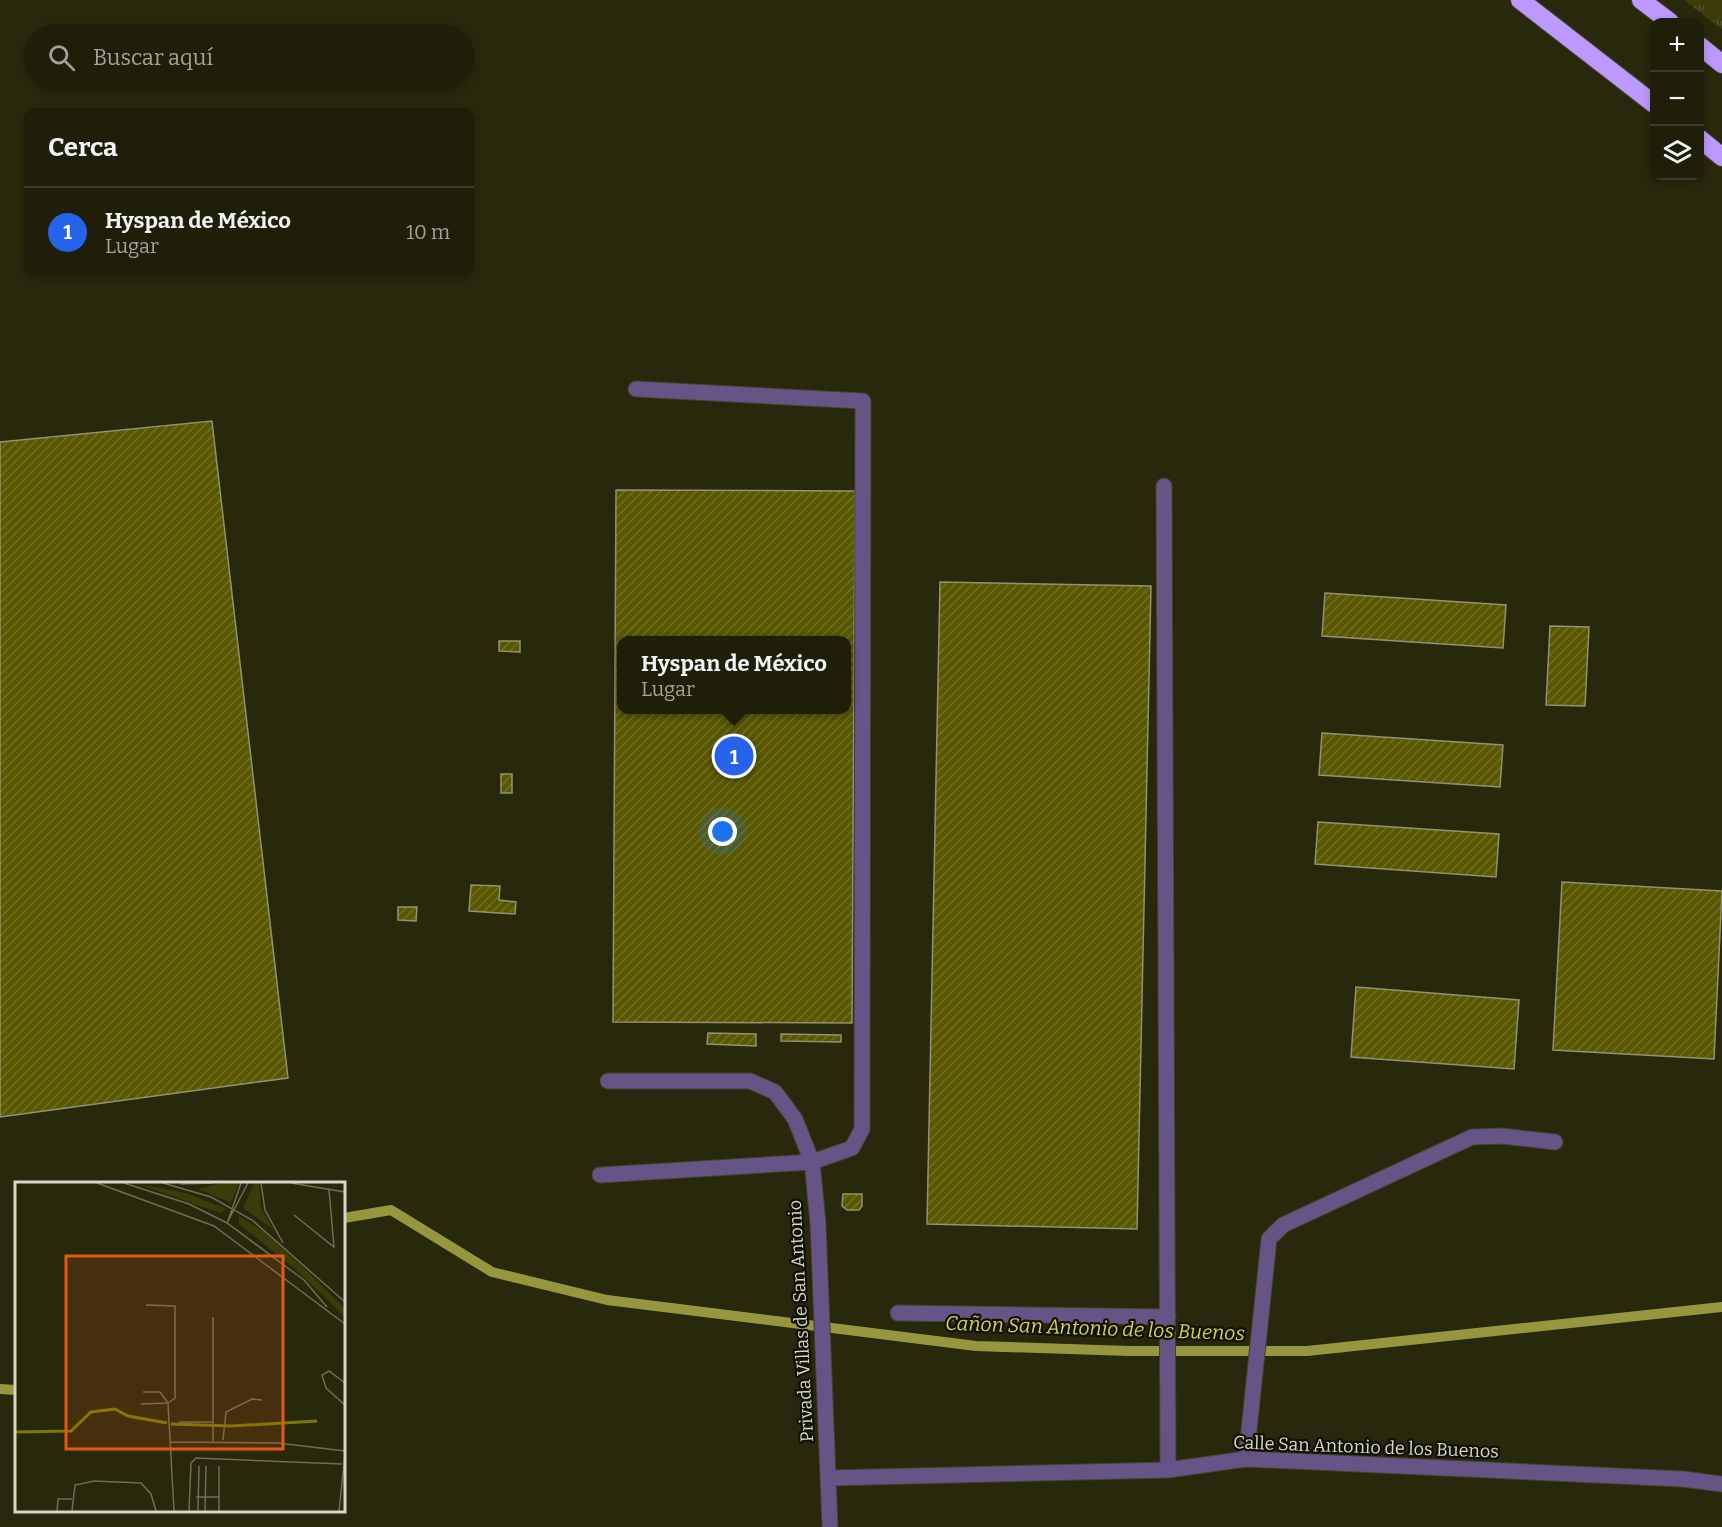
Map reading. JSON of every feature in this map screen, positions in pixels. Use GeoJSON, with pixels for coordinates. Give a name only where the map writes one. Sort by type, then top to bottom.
{"type":"FeatureCollection","features":[{"type":"Feature","properties":{"kind":"highway"},"geometry":{"type":"LineString","coordinates":[[1520,0],[1650,101]]}},
{"type":"Feature","properties":{"kind":"highway"},"geometry":{"type":"LineString","coordinates":[[1641,0],[1665,18]]}},
{"type":"Feature","properties":{"kind":"highway"},"geometry":{"type":"LineString","coordinates":[[1704,49],[1722,64]]}},
{"type":"Feature","properties":{"kind":"highway"},"geometry":{"type":"LineString","coordinates":[[1704,142],[1722,157]]}},
{"type":"Feature","properties":{"kind":"street"},"geometry":{"type":"LineString","coordinates":[[600,1175],[812,1162],[852,1148],[862,1129],[863,401],[636,389]]}},
{"type":"Feature","properties":{"kind":"street"},"geometry":{"type":"LineString","coordinates":[[1164,486],[1168,1470]]}},
{"type":"Feature","properties":{"kind":"street","name":"Privada Villas de San Antonio"},"geometry":{"type":"LineString","coordinates":[[608,1081],[750,1081],[776,1092],[795,1119],[812,1162],[818,1223],[830,1527]]}},
{"type":"Feature","properties":{"kind":"street"},"geometry":{"type":"LineString","coordinates":[[1246,1459],[1269,1239],[1283,1226],[1472,1137],[1502,1136],[1555,1142]]}},
{"type":"Feature","properties":{"kind":"street"},"geometry":{"type":"LineString","coordinates":[[898,1313],[1168,1317]]}},
{"type":"Feature","properties":{"kind":"street","name":"Calle San Antonio de los Buenos"},"geometry":{"type":"LineString","coordinates":[[828,1478],[1168,1470],[1246,1459],[1683,1479],[1722,1484]]}},
{"type":"Feature","properties":{"kind":"green space"},"geometry":{"type":"Polygon","coordinates":[[[1684,0],[1722,0],[1722,29],[1684,0]]]}},
{"type":"Feature","properties":{"kind":"building"},"geometry":{"type":"Polygon","coordinates":[[[212,421],[288,1078],[0,1117],[0,442],[212,421]]]}},
{"type":"Feature","properties":{"kind":"building"},"geometry":{"type":"Polygon","coordinates":[[[616,490],[855,491],[852,1023],[613,1022],[616,490]]]}},
{"type":"Feature","properties":{"kind":"building"},"geometry":{"type":"Polygon","coordinates":[[[940,582],[1151,586],[1137,1229],[927,1224],[940,582]]]}},
{"type":"Feature","properties":{"kind":"building"},"geometry":{"type":"Polygon","coordinates":[[[1325,593],[1506,605],[1503,648],[1322,636],[1325,593]]]}},
{"type":"Feature","properties":{"kind":"building"},"geometry":{"type":"Polygon","coordinates":[[[1550,626],[1589,627],[1585,706],[1546,705],[1550,626]]]}},
{"type":"Feature","properties":{"kind":"building"},"geometry":{"type":"Polygon","coordinates":[[[499,641],[520,641],[520,652],[499,651],[499,641]]]}},
{"type":"Feature","properties":{"kind":"building"},"geometry":{"type":"Polygon","coordinates":[[[1322,733],[1503,745],[1500,787],[1319,775],[1322,733]]]}},
{"type":"Feature","properties":{"kind":"building"},"geometry":{"type":"Polygon","coordinates":[[[501,774],[512,774],[512,793],[501,793],[501,774]]]}},
{"type":"Feature","properties":{"kind":"building"},"geometry":{"type":"Polygon","coordinates":[[[1318,822],[1499,834],[1496,877],[1315,864],[1318,822]]]}},
{"type":"Feature","properties":{"kind":"building"},"geometry":{"type":"Polygon","coordinates":[[[1562,882],[1722,891],[1714,1059],[1553,1050],[1562,882]]]}},
{"type":"Feature","properties":{"kind":"building"},"geometry":{"type":"Polygon","coordinates":[[[471,885],[500,886],[499,900],[516,902],[515,914],[469,911],[471,885]]]}},
{"type":"Feature","properties":{"kind":"building"},"geometry":{"type":"Polygon","coordinates":[[[398,907],[417,907],[416,921],[398,920],[398,907]]]}},
{"type":"Feature","properties":{"kind":"building"},"geometry":{"type":"Polygon","coordinates":[[[1356,987],[1519,1000],[1514,1069],[1351,1057],[1356,987]]]}},
{"type":"Feature","properties":{"kind":"building"},"geometry":{"type":"Polygon","coordinates":[[[708,1033],[756,1034],[756,1046],[707,1044],[708,1033]]]}},
{"type":"Feature","properties":{"kind":"building"},"geometry":{"type":"Polygon","coordinates":[[[781,1034],[841,1035],[841,1042],[781,1041],[781,1034]]]}},
{"type":"Feature","properties":{"kind":"building"},"geometry":{"type":"Polygon","coordinates":[[[843,1194],[862,1194],[862,1206],[859,1210],[847,1210],[842,1206],[843,1194]]]}},
{"type":"Feature","properties":{"kind":"waterway","name":"Cañon San Antonio de los Buenos"},"geometry":{"type":"LineString","coordinates":[[345,1218],[391,1210],[492,1272],[607,1300],[976,1346],[1129,1351],[1307,1351],[1722,1307]]}},
{"type":"Feature","properties":{"kind":"waterway","name":"Cañon San Antonio de los Buenos"},"geometry":{"type":"LineString","coordinates":[[0,1389],[15,1390]]}},
{"type":"Feature","properties":{"kind":"place","name":"Hyspan de México"},"geometry":{"type":"Point","coordinates":[734,756]}}]}
